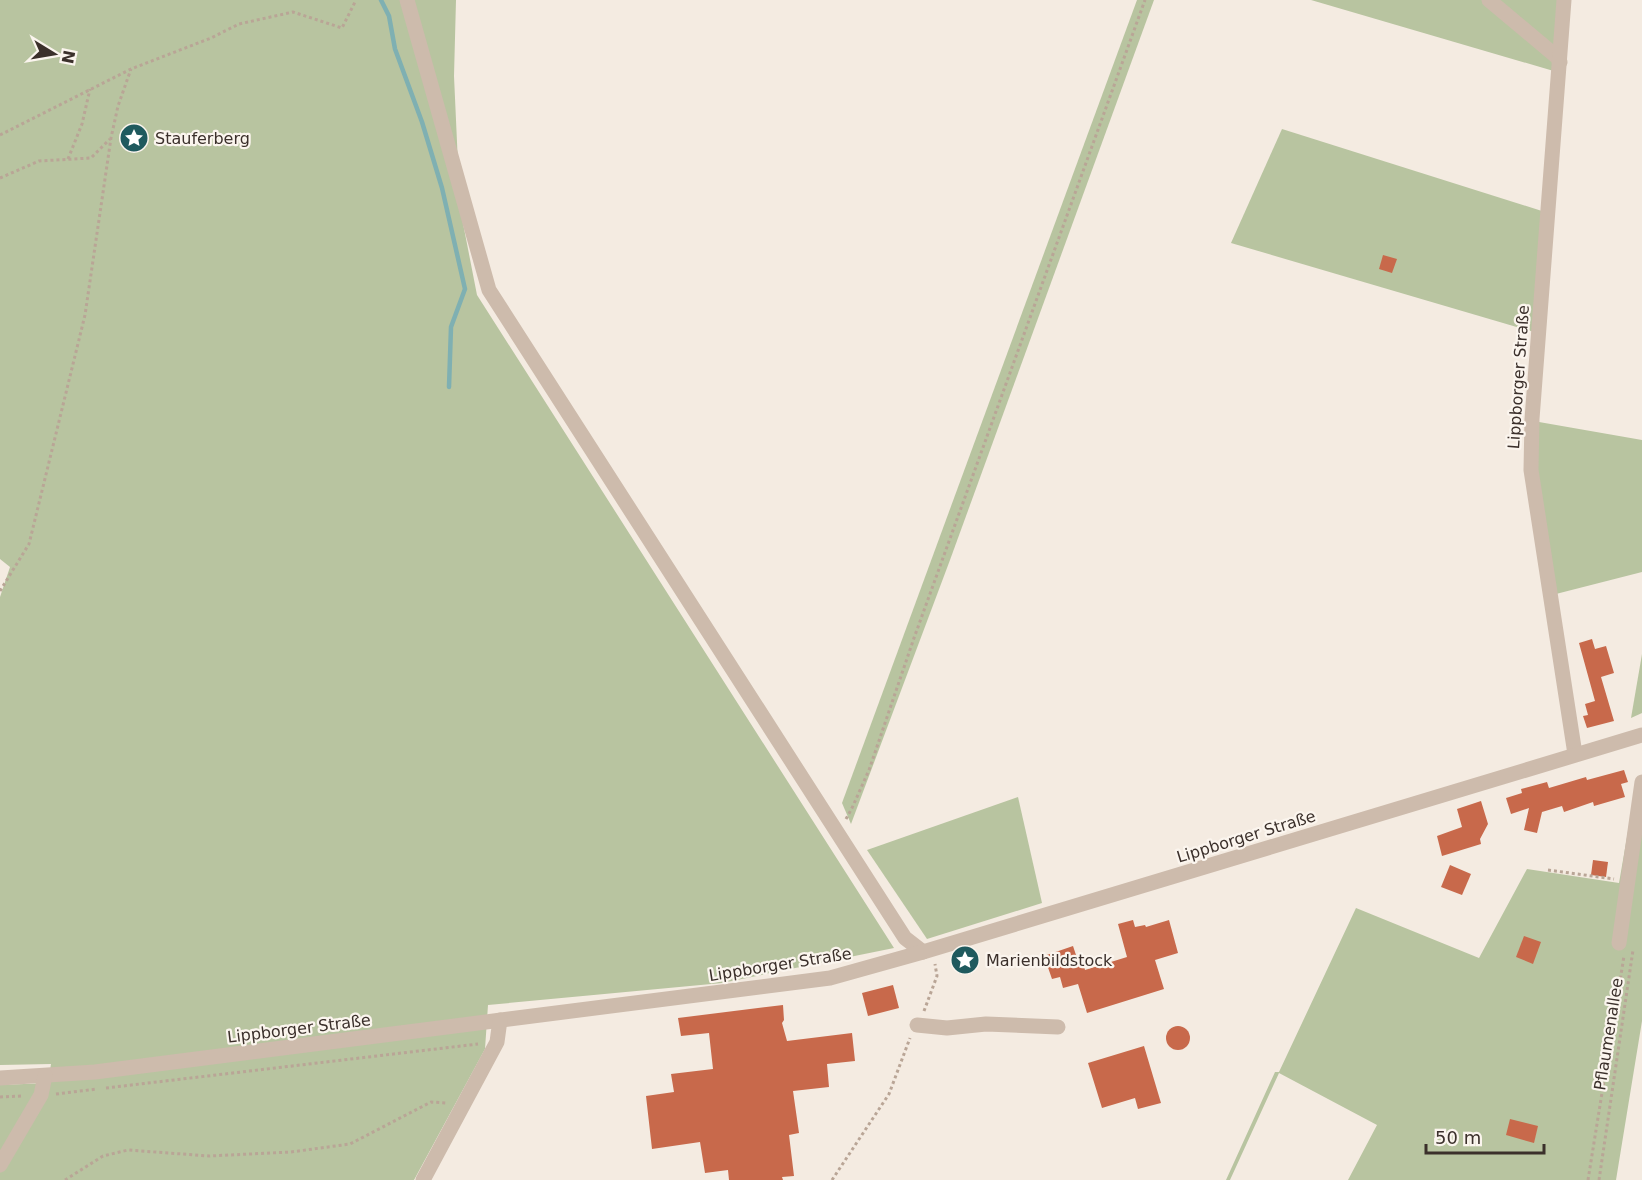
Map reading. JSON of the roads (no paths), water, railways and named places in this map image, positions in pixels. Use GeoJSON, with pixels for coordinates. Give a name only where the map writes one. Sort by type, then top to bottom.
{"type":"FeatureCollection","features":[{"type":"Feature","properties":{"kind":"street"},"geometry":{"type":"LineString","coordinates":[[407,0],[489,290],[905,938],[923,952]]}},
{"type":"Feature","properties":{"kind":"street"},"geometry":{"type":"LineString","coordinates":[[1490,0],[1560,62]]}},
{"type":"Feature","properties":{"kind":"street","name":"Lippborger Straße"},"geometry":{"type":"LineString","coordinates":[[1564,0],[1532,419],[1531,470],[1575,754]]}},
{"type":"Feature","properties":{"kind":"street","name":"Lippborger Straße"},"geometry":{"type":"LineString","coordinates":[[0,1078],[95,1072],[830,978],[1642,735]]}},
{"type":"Feature","properties":{"kind":"street"},"geometry":{"type":"LineString","coordinates":[[1622,948],[1628,881],[1642,782]]}},
{"type":"Feature","properties":{"kind":"street"},"geometry":{"type":"LineString","coordinates":[[423,1180],[497,1042],[500,1020]]}},
{"type":"Feature","properties":{"kind":"street"},"geometry":{"type":"LineString","coordinates":[[917,1024],[947,1028],[986,1024],[1058,1028]]}},
{"type":"Feature","properties":{"kind":"street"},"geometry":{"type":"LineString","coordinates":[[0,1165],[41,1095],[45,1076]]}},
{"type":"Feature","properties":{"kind":"waterway"},"geometry":{"type":"LineString","coordinates":[[381,0],[389,16],[395,49],[422,122],[442,188],[465,289],[451,327],[449,387]]}},
{"type":"Feature","properties":{"kind":"place","name":"Stauferberg"},"geometry":{"type":"Point","coordinates":[134,138]}},
{"type":"Feature","properties":{"kind":"place","name":"Marienbildstock"},"geometry":{"type":"Point","coordinates":[965,960]}}]}
